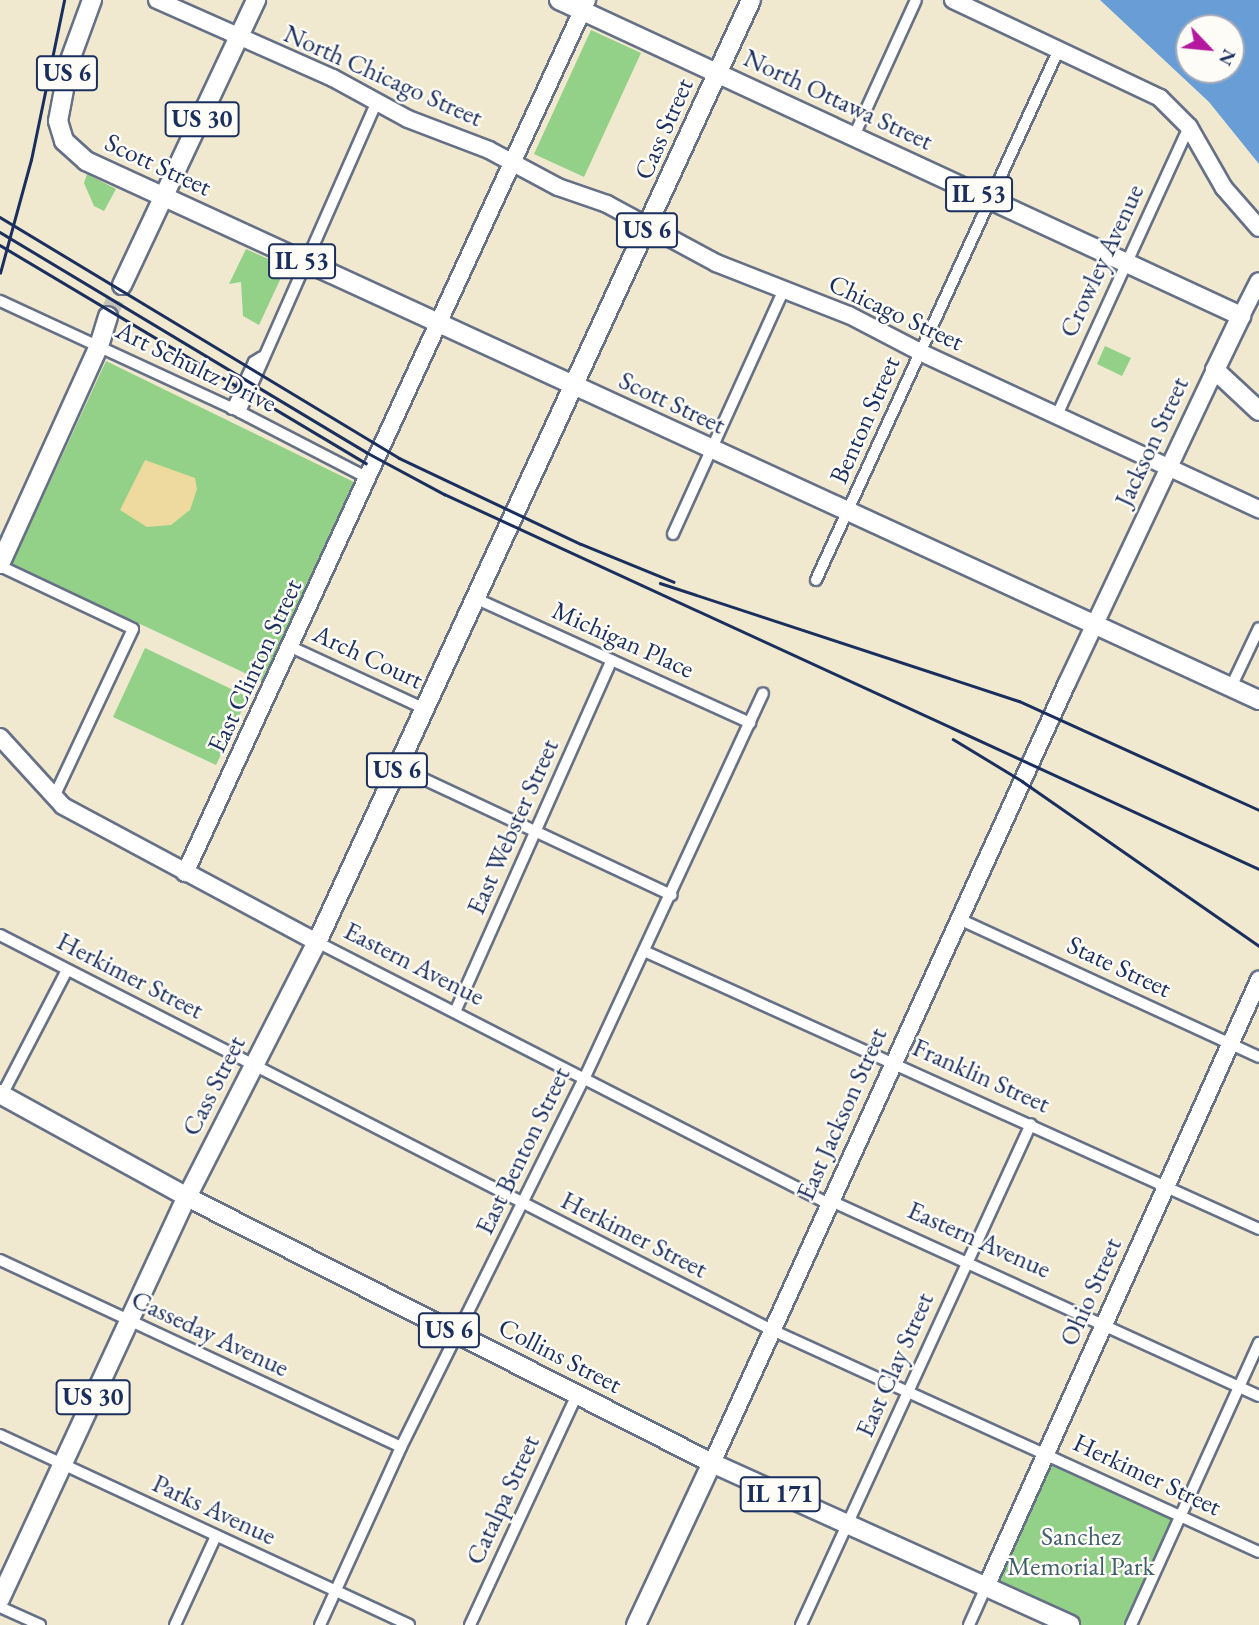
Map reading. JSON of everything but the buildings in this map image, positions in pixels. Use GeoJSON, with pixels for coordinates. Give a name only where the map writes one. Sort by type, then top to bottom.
{"type":"FeatureCollection","features":[{"type":"Feature","properties":{"kind":"main road","name":"Scott Street"},"geometry":{"type":"LineString","coordinates":[[92,0],[79,30],[58,115],[69,146],[86,161],[1259,700]]}},
{"type":"Feature","properties":{"kind":"main road","name":"US 30"},"geometry":{"type":"LineString","coordinates":[[166,198],[257,0]]}},
{"type":"Feature","properties":{"kind":"main road","name":"North Ottawa Street"},"geometry":{"type":"LineString","coordinates":[[559,0],[585,5],[718,73],[1241,316]]}},
{"type":"Feature","properties":{"kind":"main road","name":"Cass Street"},"geometry":{"type":"LineString","coordinates":[[0,1599],[187,1197],[317,942],[477,598],[511,516],[537,470],[576,387],[751,0]]}},
{"type":"Feature","properties":{"kind":"main road"},"geometry":{"type":"LineString","coordinates":[[126,288],[166,198]]}},
{"type":"Feature","properties":{"kind":"main road","name":"Jackson Street"},"geometry":{"type":"LineString","coordinates":[[1215,370],[1241,316]]}},
{"type":"Feature","properties":{"kind":"main road"},"geometry":{"type":"LineString","coordinates":[[0,565],[113,318]]}},
{"type":"Feature","properties":{"kind":"main road"},"geometry":{"type":"LineString","coordinates":[[1215,370],[1259,411]]}},
{"type":"Feature","properties":{"kind":"main road","name":"Collins Street"},"geometry":{"type":"LineString","coordinates":[[1,1094],[187,1197],[712,1463],[1070,1625]]}},
{"type":"Feature","properties":{"kind":"main road","name":"East Jackson Street"},"geometry":{"type":"LineString","coordinates":[[636,1625],[712,1463]]}},
{"type":"Feature","properties":{"kind":"street","name":"North Chicago Street"},"geometry":{"type":"LineString","coordinates":[[157,0],[239,39],[333,78],[377,102],[489,150],[512,164]]}},
{"type":"Feature","properties":{"kind":"street"},"geometry":{"type":"LineString","coordinates":[[854,136],[916,0]]}},
{"type":"Feature","properties":{"kind":"street"},"geometry":{"type":"LineString","coordinates":[[953,0],[1147,89],[1189,127],[1224,188],[1259,228]]}},
{"type":"Feature","properties":{"kind":"street","name":"East Clinton Street"},"geometry":{"type":"LineString","coordinates":[[185,873],[369,479],[378,474],[392,445],[393,428],[585,5]]}},
{"type":"Feature","properties":{"kind":"street","name":"Benton Street"},"geometry":{"type":"LineString","coordinates":[[816,580],[1059,49]]}},
{"type":"Feature","properties":{"kind":"street"},"geometry":{"type":"LineString","coordinates":[[236,411],[254,362],[262,357],[377,102]]}},
{"type":"Feature","properties":{"kind":"street","name":"Crowley Avenue"},"geometry":{"type":"LineString","coordinates":[[1057,415],[1189,127]]}},
{"type":"Feature","properties":{"kind":"street","name":"Chicago Street"},"geometry":{"type":"LineString","coordinates":[[512,164],[649,226],[716,263],[849,314],[920,352],[1259,509]]}},
{"type":"Feature","properties":{"kind":"street","name":"Jackson Street"},"geometry":{"type":"LineString","coordinates":[[1241,316],[1259,281]]}},
{"type":"Feature","properties":{"kind":"street"},"geometry":{"type":"LineString","coordinates":[[673,534],[784,289]]}},
{"type":"Feature","properties":{"kind":"street","name":"Art Schultz Drive"},"geometry":{"type":"LineString","coordinates":[[0,301],[236,411],[369,479]]}},
{"type":"Feature","properties":{"kind":"street","name":"Jackson Street"},"geometry":{"type":"LineString","coordinates":[[1095,625],[1215,370]]}},
{"type":"Feature","properties":{"kind":"street"},"geometry":{"type":"LineString","coordinates":[[0,565],[132,629],[53,799]]}},
{"type":"Feature","properties":{"kind":"street","name":"Michigan Place"},"geometry":{"type":"LineString","coordinates":[[477,598],[750,723]]}},
{"type":"Feature","properties":{"kind":"street","name":"East Jackson Street"},"geometry":{"type":"LineString","coordinates":[[712,1463],[1095,625]]}},
{"type":"Feature","properties":{"kind":"street"},"geometry":{"type":"LineString","coordinates":[[1231,687],[1259,628]]}},
{"type":"Feature","properties":{"kind":"street","name":"Arch Court"},"geometry":{"type":"LineString","coordinates":[[291,647],[425,709]]}},
{"type":"Feature","properties":{"kind":"street","name":"East Webster Street"},"geometry":{"type":"LineString","coordinates":[[455,1012],[612,660]]}},
{"type":"Feature","properties":{"kind":"street","name":"East Benton Street"},"geometry":{"type":"LineString","coordinates":[[320,1625],[401,1447],[584,1079],[763,694]]}},
{"type":"Feature","properties":{"kind":"street","name":"Eastern Avenue"},"geometry":{"type":"LineString","coordinates":[[0,737],[53,799],[185,873],[584,1079],[830,1202],[1259,1396]]}},
{"type":"Feature","properties":{"kind":"street"},"geometry":{"type":"LineString","coordinates":[[398,767],[671,894]]}},
{"type":"Feature","properties":{"kind":"street","name":"State Street"},"geometry":{"type":"LineString","coordinates":[[959,919],[1259,1057]]}},
{"type":"Feature","properties":{"kind":"street","name":"Herkimer Street"},"geometry":{"type":"LineString","coordinates":[[0,935],[522,1205],[772,1330],[1259,1552]]}},
{"type":"Feature","properties":{"kind":"street","name":"Franklin Street"},"geometry":{"type":"LineString","coordinates":[[644,951],[1259,1228]]}},
{"type":"Feature","properties":{"kind":"street"},"geometry":{"type":"LineString","coordinates":[[1,1094],[67,970]]}},
{"type":"Feature","properties":{"kind":"street","name":"Ohio Street"},"geometry":{"type":"LineString","coordinates":[[969,1625],[1259,980]]}},
{"type":"Feature","properties":{"kind":"street","name":"East Clay Street"},"geometry":{"type":"LineString","coordinates":[[801,1625],[1031,1124]]}},
{"type":"Feature","properties":{"kind":"street","name":"Casseday Avenue"},"geometry":{"type":"LineString","coordinates":[[0,1260],[401,1447]]}},
{"type":"Feature","properties":{"kind":"street"},"geometry":{"type":"LineString","coordinates":[[1131,1625],[1259,1343]]}},
{"type":"Feature","properties":{"kind":"street","name":"Catalpa Street"},"geometry":{"type":"LineString","coordinates":[[470,1625],[577,1395]]}},
{"type":"Feature","properties":{"kind":"street","name":"Parks Avenue"},"geometry":{"type":"LineString","coordinates":[[0,1435],[409,1625]]}},
{"type":"Feature","properties":{"kind":"street"},"geometry":{"type":"LineString","coordinates":[[175,1625],[216,1536]]}},
{"type":"Feature","properties":{"kind":"street"},"geometry":{"type":"LineString","coordinates":[[0,1607],[40,1625]]}},
{"type":"Feature","properties":{"kind":"green space"},"geometry":{"type":"Polygon","coordinates":[[[591,30],[641,53],[584,177],[534,154],[591,30]]]}},
{"type":"Feature","properties":{"kind":"green space"},"geometry":{"type":"Polygon","coordinates":[[[87,174],[116,189],[104,211],[94,206],[84,183],[87,174]]]}},
{"type":"Feature","properties":{"kind":"green space"},"geometry":{"type":"Polygon","coordinates":[[[246,249],[286,267],[259,325],[243,316],[241,282],[229,284],[246,249]]]}},
{"type":"Feature","properties":{"kind":"green space"},"geometry":{"type":"Polygon","coordinates":[[[1105,346],[1131,358],[1122,376],[1097,364],[1105,346]]]}},
{"type":"Feature","properties":{"kind":"green space"},"geometry":{"type":"Polygon","coordinates":[[[106,361],[356,483],[264,682],[12,564],[106,361]]]}},
{"type":"Feature","properties":{"kind":"green space"},"geometry":{"type":"Polygon","coordinates":[[[145,648],[248,697],[216,765],[113,717],[145,648]]]}},
{"type":"Feature","properties":{"kind":"green space","name":"Sanchez Memorial Park"},"geometry":{"type":"Polygon","coordinates":[[[1045,1461],[1177,1519],[1129,1625],[1075,1625],[991,1585],[1045,1461]]]}},
{"type":"Feature","properties":{"kind":"sand"},"geometry":{"type":"Polygon","coordinates":[[[145,460],[195,478],[197,489],[190,510],[171,525],[147,527],[120,510],[145,460]]]}},
{"type":"Feature","properties":{"kind":"water"},"geometry":{"type":"Polygon","coordinates":[[[1100,0],[1259,0],[1259,164],[1209,102],[1190,84],[1245,84],[1245,14],[1175,14],[1175,70],[1100,0]]]}},
{"type":"Feature","properties":{"kind":"tunnel"},"geometry":{"type":"LineString","coordinates":[[108,316],[122,285]]}},
{"type":"Feature","properties":{"kind":"railway"},"geometry":{"type":"LineString","coordinates":[[0,273],[31,160],[64,0]]}},
{"type":"Feature","properties":{"kind":"railway"},"geometry":{"type":"LineString","coordinates":[[0,217],[399,458],[581,544],[674,582]]}},
{"type":"Feature","properties":{"kind":"railway"},"geometry":{"type":"LineString","coordinates":[[0,232],[366,452],[444,494],[1259,869]]}},
{"type":"Feature","properties":{"kind":"railway"},"geometry":{"type":"LineString","coordinates":[[0,245],[366,463]]}},
{"type":"Feature","properties":{"kind":"railway"},"geometry":{"type":"LineString","coordinates":[[660,583],[1019,701],[1259,810]]}},
{"type":"Feature","properties":{"kind":"railway"},"geometry":{"type":"LineString","coordinates":[[953,739],[1022,781],[1259,946]]}}]}
